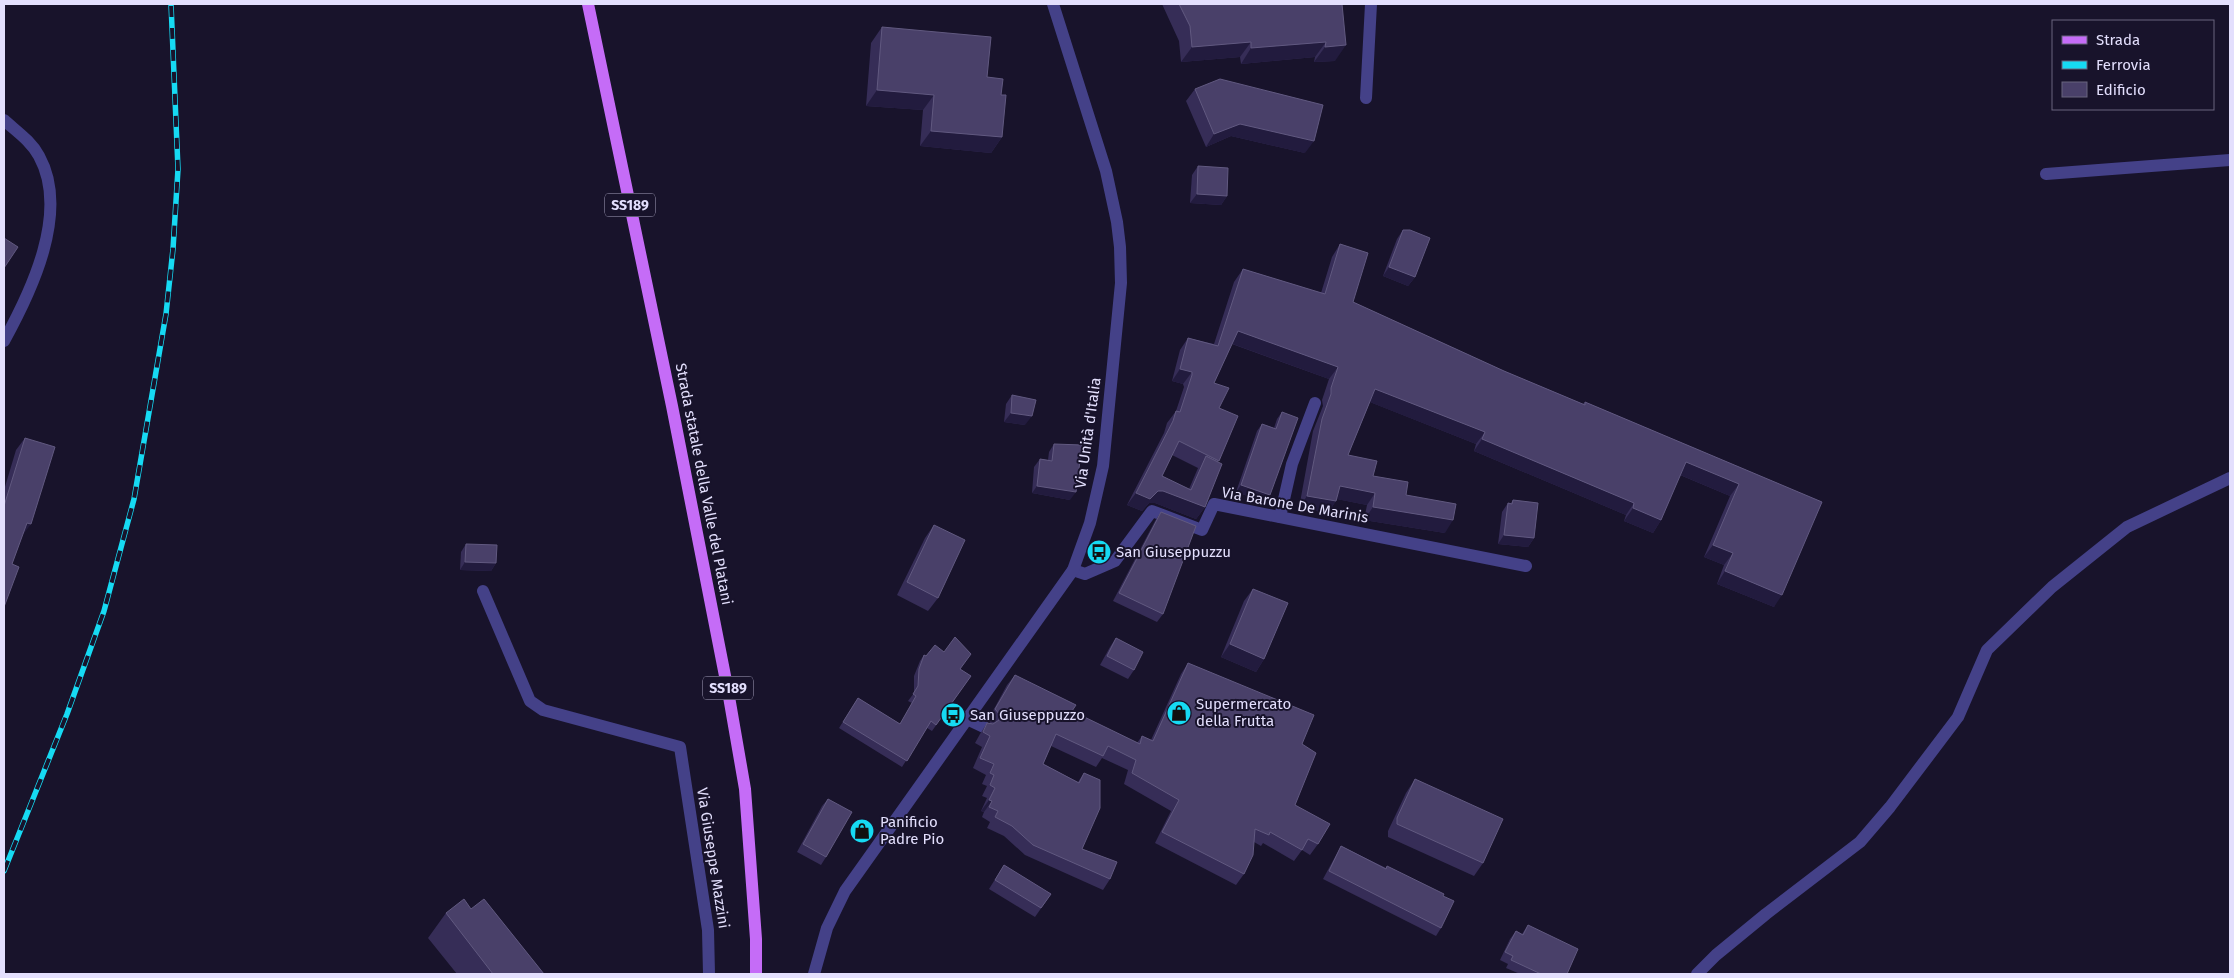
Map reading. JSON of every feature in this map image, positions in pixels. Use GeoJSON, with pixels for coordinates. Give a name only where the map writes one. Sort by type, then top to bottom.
{"type":"FeatureCollection","features":[{"type":"Feature","properties":{"kind":"main road","name":"Strada statale della Valle del Platani"},"geometry":{"type":"LineString","coordinates":[[588,4],[672,406],[728,691],[745,789],[756,938],[756,974]]}},
{"type":"Feature","properties":{"kind":"street","name":"Via Unità d'Italia"},"geometry":{"type":"LineString","coordinates":[[814,974],[827,928],[845,891],[1073,570],[1090,523],[1103,466],[1121,284],[1120,247],[1117,222],[1106,171],[1053,4]]}},
{"type":"Feature","properties":{"kind":"street"},"geometry":{"type":"LineString","coordinates":[[1366,98],[1371,4]]}},
{"type":"Feature","properties":{"kind":"street"},"geometry":{"type":"LineString","coordinates":[[4,120],[24,137],[39,155],[48,180],[50,208],[46,247],[21,310],[4,341]]}},
{"type":"Feature","properties":{"kind":"street"},"geometry":{"type":"LineString","coordinates":[[2046,174],[2230,160]]}},
{"type":"Feature","properties":{"kind":"street"},"geometry":{"type":"LineString","coordinates":[[1280,517],[1292,464],[1315,403]]}},
{"type":"Feature","properties":{"kind":"street"},"geometry":{"type":"LineString","coordinates":[[1697,974],[1716,955],[1766,914],[1860,842],[1890,807],[1958,717],[1987,650],[2052,588],[2127,528],[2230,478]]}},
{"type":"Feature","properties":{"kind":"street","name":"Via Barone De Marinis"},"geometry":{"type":"LineString","coordinates":[[1073,570],[1085,574],[1115,561],[1152,511],[1202,530],[1214,504],[1526,566]]}},
{"type":"Feature","properties":{"kind":"street","name":"Via Giuseppe Mazzini"},"geometry":{"type":"LineString","coordinates":[[483,590],[530,701],[543,710],[680,747],[708,930],[709,974]]}},
{"type":"Feature","properties":{"kind":"street"},"geometry":{"type":"LineString","coordinates":[[967,719],[984,727]]}},
{"type":"Feature","properties":{"kind":"building"},"geometry":{"type":"Polygon","coordinates":[[[1179,4],[1342,4],[1346,45],[1325,47],[1326,42],[1251,48],[1251,42],[1192,47],[1190,26],[1179,4]]]}},
{"type":"Feature","properties":{"kind":"building"},"geometry":{"type":"Polygon","coordinates":[[[882,27],[991,37],[987,77],[1003,79],[1001,95],[1006,95],[1002,137],[931,131],[934,95],[877,90],[882,27]]]}},
{"type":"Feature","properties":{"kind":"building"},"geometry":{"type":"Polygon","coordinates":[[[1220,79],[1323,105],[1314,141],[1240,124],[1214,134],[1195,89],[1220,79]]]}},
{"type":"Feature","properties":{"kind":"building"},"geometry":{"type":"Polygon","coordinates":[[[1198,166],[1228,168],[1227,196],[1197,194],[1198,166]]]}},
{"type":"Feature","properties":{"kind":"building"},"geometry":{"type":"Polygon","coordinates":[[[1403,230],[1410,230],[1430,238],[1415,277],[1389,267],[1403,230]]]}},
{"type":"Feature","properties":{"kind":"building"},"geometry":{"type":"Polygon","coordinates":[[[4,238],[18,247],[4,268],[4,238]]]}},
{"type":"Feature","properties":{"kind":"building"},"geometry":{"type":"Polygon","coordinates":[[[1340,244],[1368,253],[1353,302],[1504,371],[1585,405],[1585,402],[1822,502],[1782,595],[1725,571],[1733,553],[1713,545],[1739,484],[1686,462],[1661,520],[1633,508],[1634,503],[1482,439],[1485,432],[1375,389],[1348,455],[1377,461],[1373,476],[1408,482],[1406,495],[1456,504],[1453,520],[1373,507],[1375,493],[1340,486],[1336,501],[1307,496],[1322,419],[1338,367],[1238,331],[1214,383],[1229,388],[1219,408],[1238,416],[1219,461],[1179,441],[1162,476],[1191,490],[1206,456],[1222,464],[1205,507],[1163,491],[1158,491],[1150,499],[1136,493],[1173,421],[1176,411],[1180,412],[1192,375],[1192,372],[1180,369],[1188,338],[1218,346],[1243,269],[1325,294],[1340,244]]]}},
{"type":"Feature","properties":{"kind":"building"},"geometry":{"type":"Polygon","coordinates":[[[1012,395],[1036,400],[1032,416],[1011,413],[1012,395]]]}},
{"type":"Feature","properties":{"kind":"building"},"geometry":{"type":"Polygon","coordinates":[[[1282,412],[1298,418],[1270,495],[1241,485],[1262,424],[1276,429],[1282,412]]]}},
{"type":"Feature","properties":{"kind":"building"},"geometry":{"type":"Polygon","coordinates":[[[25,438],[55,447],[31,524],[27,523],[12,564],[19,567],[4,607],[4,506],[25,438]]]}},
{"type":"Feature","properties":{"kind":"building"},"geometry":{"type":"Polygon","coordinates":[[[1054,444],[1082,445],[1076,492],[1037,486],[1040,459],[1052,461],[1054,444]]]}},
{"type":"Feature","properties":{"kind":"building"},"geometry":{"type":"Polygon","coordinates":[[[1513,500],[1538,503],[1534,538],[1504,535],[1508,503],[1512,504],[1513,500]]]}},
{"type":"Feature","properties":{"kind":"building"},"geometry":{"type":"Polygon","coordinates":[[[1161,512],[1196,526],[1163,614],[1119,593],[1161,512]]]}},
{"type":"Feature","properties":{"kind":"building"},"geometry":{"type":"Polygon","coordinates":[[[934,525],[965,540],[938,598],[907,582],[934,525]]]}},
{"type":"Feature","properties":{"kind":"building"},"geometry":{"type":"Polygon","coordinates":[[[466,544],[497,545],[496,563],[465,562],[466,544]]]}},
{"type":"Feature","properties":{"kind":"building"},"geometry":{"type":"Polygon","coordinates":[[[1253,589],[1288,603],[1264,659],[1230,644],[1253,589]]]}},
{"type":"Feature","properties":{"kind":"building"},"geometry":{"type":"Polygon","coordinates":[[[955,637],[971,654],[960,669],[971,676],[936,725],[931,721],[907,761],[843,722],[858,698],[900,724],[916,696],[913,694],[918,686],[919,669],[924,655],[926,656],[935,645],[944,652],[955,637]]]}},
{"type":"Feature","properties":{"kind":"building"},"geometry":{"type":"Polygon","coordinates":[[[1116,638],[1143,652],[1134,670],[1107,656],[1116,638]]]}},
{"type":"Feature","properties":{"kind":"building"},"geometry":{"type":"Polygon","coordinates":[[[1188,663],[1314,715],[1302,744],[1316,753],[1295,805],[1330,824],[1318,844],[1308,839],[1302,850],[1270,832],[1269,835],[1255,829],[1253,855],[1244,874],[1162,832],[1179,800],[1132,773],[1136,760],[1108,746],[1103,756],[1056,734],[1043,764],[1079,783],[1084,773],[1100,780],[1100,808],[1082,849],[1117,862],[1110,879],[1033,845],[1012,826],[995,817],[998,811],[989,807],[992,801],[989,800],[995,788],[990,785],[994,775],[990,773],[994,764],[980,758],[990,736],[983,732],[987,723],[993,724],[999,720],[1000,715],[995,709],[1015,675],[1076,705],[1072,711],[1140,744],[1142,736],[1153,741],[1188,663]]]}},
{"type":"Feature","properties":{"kind":"building"},"geometry":{"type":"Polygon","coordinates":[[[1415,779],[1503,819],[1483,863],[1397,824],[1397,818],[1415,779]]]}},
{"type":"Feature","properties":{"kind":"building"},"geometry":{"type":"Polygon","coordinates":[[[828,799],[852,812],[826,857],[803,844],[828,799]]]}},
{"type":"Feature","properties":{"kind":"building"},"geometry":{"type":"Polygon","coordinates":[[[1341,846],[1386,869],[1387,866],[1444,894],[1443,896],[1454,901],[1441,928],[1329,871],[1341,846]]]}},
{"type":"Feature","properties":{"kind":"building"},"geometry":{"type":"Polygon","coordinates":[[[1004,865],[1051,894],[1041,908],[995,880],[1004,865]]]}},
{"type":"Feature","properties":{"kind":"building"},"geometry":{"type":"Polygon","coordinates":[[[464,899],[471,909],[484,899],[544,974],[493,974],[446,913],[464,899]]]}},
{"type":"Feature","properties":{"kind":"building"},"geometry":{"type":"Polygon","coordinates":[[[1528,925],[1578,949],[1567,974],[1541,974],[1511,960],[1513,956],[1505,952],[1516,931],[1523,935],[1528,925]]]}},
{"type":"Feature","properties":{"kind":"railway"},"geometry":{"type":"LineString","coordinates":[[4,871],[67,714],[104,611],[134,499],[166,314],[173,249],[178,169],[171,4]]}},
{"type":"Feature","properties":{"kind":"place","name":"San Giuseppuzzu"},"geometry":{"type":"Point","coordinates":[1099,552]}},
{"type":"Feature","properties":{"kind":"place","name":"Supermercato della Frutta"},"geometry":{"type":"Point","coordinates":[1179,713]}},
{"type":"Feature","properties":{"kind":"place","name":"San Giuseppuzzo"},"geometry":{"type":"Point","coordinates":[953,715]}},
{"type":"Feature","properties":{"kind":"place","name":"Panificio Padre Pio"},"geometry":{"type":"Point","coordinates":[862,831]}}]}
